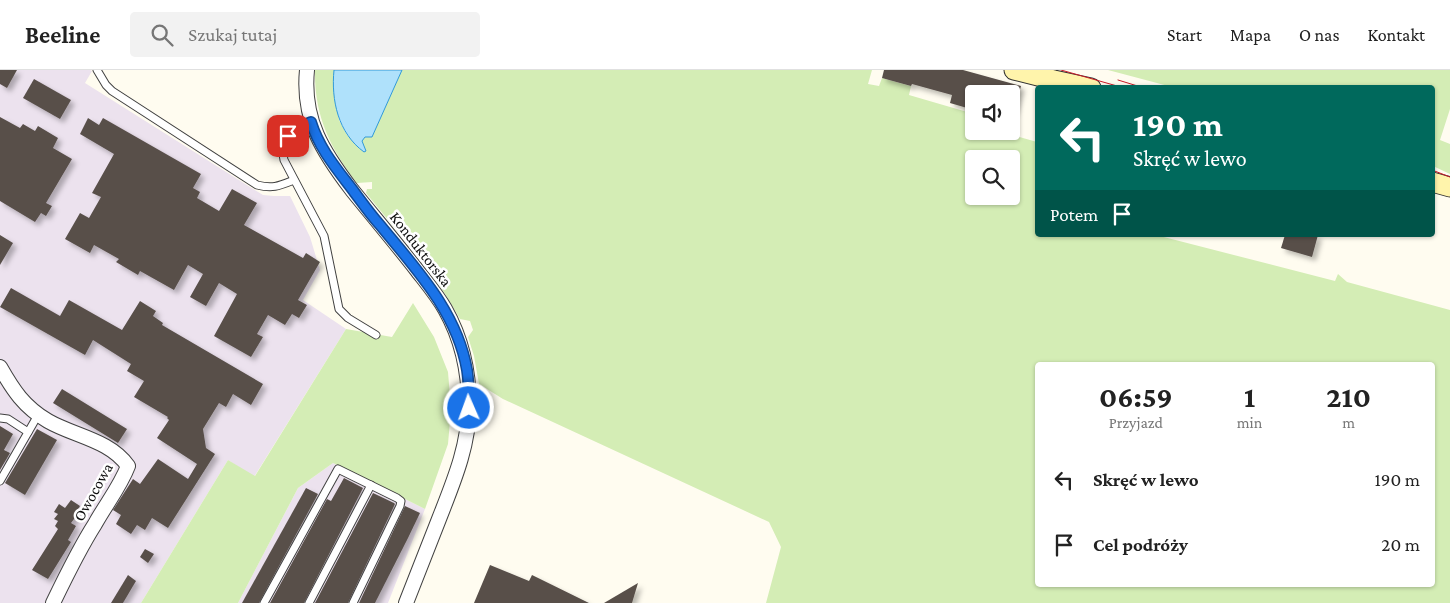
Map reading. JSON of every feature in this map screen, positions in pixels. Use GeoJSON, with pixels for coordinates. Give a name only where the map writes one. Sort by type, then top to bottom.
{"type":"FeatureCollection","features":[{"type":"Feature","properties":{"kind":"main road"},"geometry":{"type":"LineString","coordinates":[[1014,70],[1076,85]]}},
{"type":"Feature","properties":{"kind":"main road"},"geometry":{"type":"LineString","coordinates":[[1435,183],[1450,187]]}},
{"type":"Feature","properties":{"kind":"street","name":"Konduktorska"},"geometry":{"type":"LineString","coordinates":[[307,70],[306,98],[311,122],[320,145],[332,164],[408,258],[444,307],[455,328],[467,370],[469,408],[468,427],[463,451],[455,478],[406,603]]}},
{"type":"Feature","properties":{"kind":"street","name":"Owocowa"},"geometry":{"type":"LineString","coordinates":[[0,367],[14,391],[38,415],[108,447],[122,457],[128,466],[122,482],[74,560],[53,603]]}},
{"type":"Feature","properties":{"kind":"lane"},"geometry":{"type":"LineString","coordinates":[[97,70],[112,91],[257,184],[268,188],[294,180]]}},
{"type":"Feature","properties":{"kind":"lane"},"geometry":{"type":"LineString","coordinates":[[311,122],[295,129],[288,136],[283,149],[284,160],[324,236],[340,309],[348,318],[376,335]]}},
{"type":"Feature","properties":{"kind":"lane"},"geometry":{"type":"LineString","coordinates":[[0,481],[38,415]]}},
{"type":"Feature","properties":{"kind":"lane"},"geometry":{"type":"LineString","coordinates":[[0,418],[8,419],[28,432]]}},
{"type":"Feature","properties":{"kind":"lane"},"geometry":{"type":"LineString","coordinates":[[264,603],[338,469],[401,501],[353,603]]}},
{"type":"Feature","properties":{"kind":"lane"},"geometry":{"type":"LineString","coordinates":[[309,603],[371,485]]}},
{"type":"Feature","properties":{"kind":"shaded area"},"geometry":{"type":"Polygon","coordinates":[[[0,70],[90,70],[92,71],[85,83],[250,187],[263,195],[290,196],[310,237],[320,270],[303,300],[346,329],[254,477],[228,460],[141,603],[0,603],[0,70]]]}},
{"type":"Feature","properties":{"kind":"shaded area"},"geometry":{"type":"Polygon","coordinates":[[[333,463],[425,509],[388,603],[238,603],[298,488],[333,463]]]}},
{"type":"Feature","properties":{"kind":"green space"},"geometry":{"type":"Polygon","coordinates":[[[315,70],[334,70],[339,120],[347,135],[361,141],[365,137],[372,136],[402,70],[872,70],[868,84],[879,86],[882,78],[911,86],[909,95],[965,111],[965,140],[1020,140],[1020,137],[1035,141],[1035,237],[1164,237],[1335,281],[1338,274],[1347,282],[1450,310],[1450,603],[766,603],[781,547],[769,522],[503,399],[479,384],[474,356],[468,337],[473,330],[470,321],[460,319],[428,270],[366,193],[367,189],[372,189],[372,182],[357,183],[347,170],[332,144],[317,102],[315,70]]]}},
{"type":"Feature","properties":{"kind":"green space"},"geometry":{"type":"Polygon","coordinates":[[[1108,70],[1450,70],[1450,109],[1440,140],[1450,144],[1450,174],[1435,167],[1435,85],[1164,85],[1108,70]]]}},
{"type":"Feature","properties":{"kind":"green space"},"geometry":{"type":"Polygon","coordinates":[[[413,303],[434,337],[448,372],[451,409],[448,444],[425,509],[333,463],[298,488],[238,603],[141,603],[228,460],[255,476],[346,329],[392,337],[413,303]]]}},
{"type":"Feature","properties":{"kind":"water"},"geometry":{"type":"Polygon","coordinates":[[[334,70],[402,70],[372,137],[365,137],[362,141],[366,151],[364,152],[355,144],[342,126],[335,104],[334,70]]]}},
{"type":"Feature","properties":{"kind":"building"},"geometry":{"type":"Polygon","coordinates":[[[0,70],[17,70],[7,88],[0,84],[0,70]]]}},
{"type":"Feature","properties":{"kind":"building"},"geometry":{"type":"Polygon","coordinates":[[[884,70],[963,70],[1017,85],[965,85],[965,107],[950,103],[952,95],[882,78],[884,70]]]}},
{"type":"Feature","properties":{"kind":"building"},"geometry":{"type":"Polygon","coordinates":[[[34,79],[71,100],[60,119],[23,98],[34,79]]]}},
{"type":"Feature","properties":{"kind":"building"},"geometry":{"type":"Polygon","coordinates":[[[0,117],[20,128],[23,124],[35,131],[38,126],[58,138],[53,148],[72,159],[46,203],[52,206],[46,216],[41,213],[35,222],[0,201],[0,117]]]}},
{"type":"Feature","properties":{"kind":"building"},"geometry":{"type":"Polygon","coordinates":[[[88,118],[99,125],[103,118],[201,174],[193,188],[200,192],[197,198],[219,211],[232,189],[257,203],[244,225],[303,258],[306,253],[320,262],[298,300],[307,305],[299,318],[292,314],[285,325],[268,315],[257,334],[263,337],[251,357],[214,336],[237,294],[219,283],[206,306],[190,297],[203,274],[188,265],[174,290],[140,271],[138,275],[116,262],[119,259],[94,245],[90,253],[65,239],[80,213],[89,218],[101,197],[92,193],[114,154],[80,134],[88,118]]]}},
{"type":"Feature","properties":{"kind":"building"},"geometry":{"type":"Polygon","coordinates":[[[0,235],[13,243],[0,265],[0,235]]]}},
{"type":"Feature","properties":{"kind":"building"},"geometry":{"type":"Polygon","coordinates":[[[1284,237],[1317,237],[1312,257],[1281,248],[1284,237]]]}},
{"type":"Feature","properties":{"kind":"building"},"geometry":{"type":"Polygon","coordinates":[[[11,288],[60,316],[69,300],[122,330],[140,301],[156,311],[153,316],[163,323],[162,325],[263,384],[251,405],[233,394],[226,407],[219,403],[203,429],[206,448],[215,454],[168,528],[152,518],[145,530],[137,525],[131,534],[116,524],[121,515],[113,510],[133,479],[140,484],[158,459],[188,479],[197,464],[157,438],[169,420],[168,417],[134,397],[144,381],[127,371],[131,364],[93,340],[85,355],[0,307],[11,288]]]}},
{"type":"Feature","properties":{"kind":"building"},"geometry":{"type":"Polygon","coordinates":[[[62,389],[127,429],[118,443],[53,403],[62,389]]]}},
{"type":"Feature","properties":{"kind":"building"},"geometry":{"type":"Polygon","coordinates":[[[0,426],[13,434],[4,450],[10,453],[0,470],[0,426]]]}},
{"type":"Feature","properties":{"kind":"building"},"geometry":{"type":"Polygon","coordinates":[[[37,429],[57,440],[25,495],[5,483],[37,429]]]}},
{"type":"Feature","properties":{"kind":"building"},"geometry":{"type":"Polygon","coordinates":[[[344,478],[363,488],[304,603],[270,603],[327,499],[331,501],[344,478]]]}},
{"type":"Feature","properties":{"kind":"building"},"geometry":{"type":"Polygon","coordinates":[[[306,488],[318,494],[259,603],[242,603],[306,488]]]}},
{"type":"Feature","properties":{"kind":"building"},"geometry":{"type":"Polygon","coordinates":[[[373,493],[395,504],[348,603],[315,603],[373,493]]]}},
{"type":"Feature","properties":{"kind":"building"},"geometry":{"type":"Polygon","coordinates":[[[71,500],[80,506],[75,514],[77,515],[71,523],[76,526],[68,540],[71,542],[48,579],[32,570],[58,529],[55,526],[58,521],[54,519],[58,514],[54,512],[59,504],[65,508],[71,500]]]}},
{"type":"Feature","properties":{"kind":"building"},"geometry":{"type":"Polygon","coordinates":[[[405,506],[420,513],[375,603],[359,603],[405,506]]]}},
{"type":"Feature","properties":{"kind":"building"},"geometry":{"type":"Polygon","coordinates":[[[145,549],[154,554],[148,563],[140,557],[145,549]]]}},
{"type":"Feature","properties":{"kind":"building"},"geometry":{"type":"Polygon","coordinates":[[[490,565],[529,581],[532,575],[589,603],[474,603],[490,565]]]}},
{"type":"Feature","properties":{"kind":"building"},"geometry":{"type":"Polygon","coordinates":[[[128,575],[136,581],[123,603],[111,603],[128,575]]]}},
{"type":"Feature","properties":{"kind":"building"},"geometry":{"type":"Polygon","coordinates":[[[638,583],[632,603],[604,603],[638,583]]]}},
{"type":"Feature","properties":{"kind":"tram line"},"geometry":{"type":"LineString","coordinates":[[1061,70],[1114,85]]}},
{"type":"Feature","properties":{"kind":"tram line"},"geometry":{"type":"LineString","coordinates":[[1118,80],[1134,85]]}},
{"type":"Feature","properties":{"kind":"tram line"},"geometry":{"type":"LineString","coordinates":[[1435,171],[1450,177]]}},
{"type":"Feature","properties":{"kind":"route"},"geometry":{"type":"LineString","coordinates":[[288,136],[295,129],[311,122],[320,145],[332,164],[444,307],[455,328],[463,352],[467,370],[469,408]]}}]}
